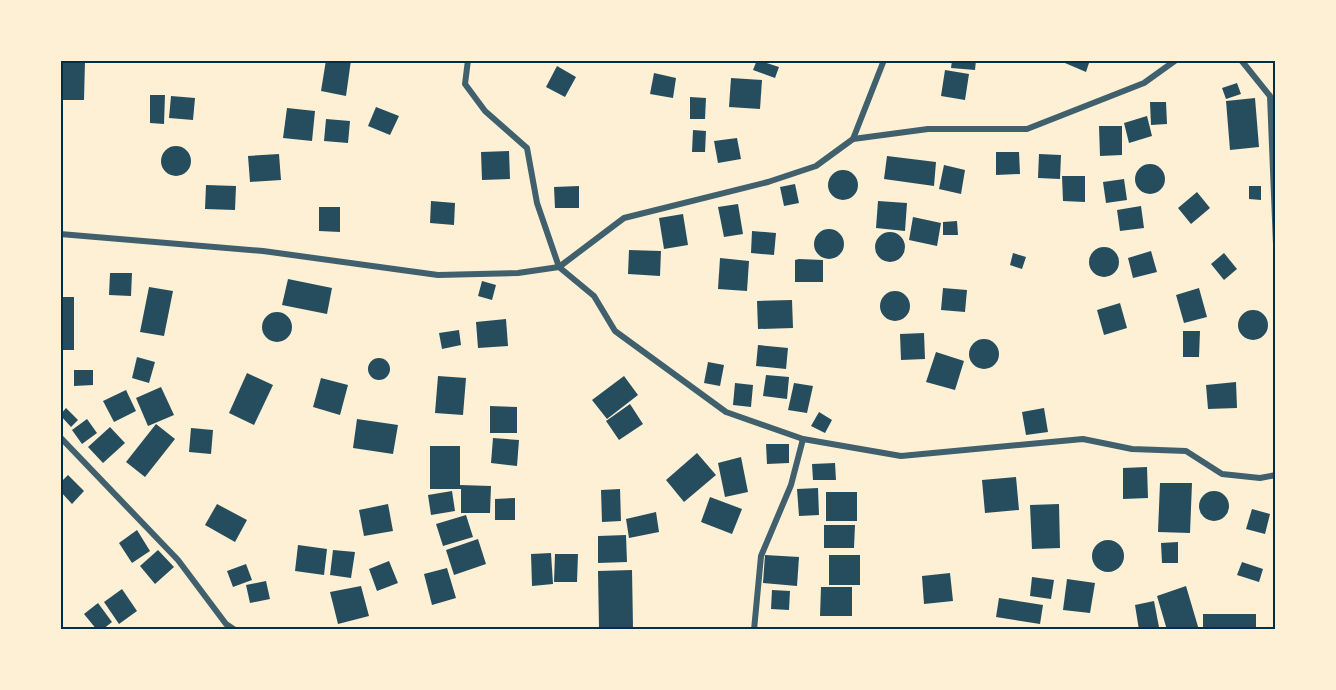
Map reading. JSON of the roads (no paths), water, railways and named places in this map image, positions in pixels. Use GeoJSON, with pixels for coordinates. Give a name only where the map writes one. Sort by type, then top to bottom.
{"type":"FeatureCollection","features":[{"type":"Feature","properties":{"kind":"street"},"geometry":{"type":"LineString","coordinates":[[468,60],[465,84],[485,111],[527,148],[537,204],[559,267],[594,296],[615,331],[726,412],[803,438],[901,456],[1083,439],[1132,448],[1186,451],[1222,474],[1260,478],[1276,476]]}},
{"type":"Feature","properties":{"kind":"street"},"geometry":{"type":"LineString","coordinates":[[853,139],[884,60]]}},
{"type":"Feature","properties":{"kind":"street"},"geometry":{"type":"LineString","coordinates":[[60,234],[263,251],[438,275],[518,273],[559,267],[624,218],[768,182],[816,166],[853,139],[928,129],[1027,129],[1144,83],[1176,60]]}},
{"type":"Feature","properties":{"kind":"street"},"geometry":{"type":"LineString","coordinates":[[1241,60],[1270,96],[1276,245]]}},
{"type":"Feature","properties":{"kind":"street"},"geometry":{"type":"LineString","coordinates":[[60,437],[178,560],[226,624],[235,630]]}},
{"type":"Feature","properties":{"kind":"street"},"geometry":{"type":"LineString","coordinates":[[754,630],[761,556],[791,485],[803,438]]}}]}
